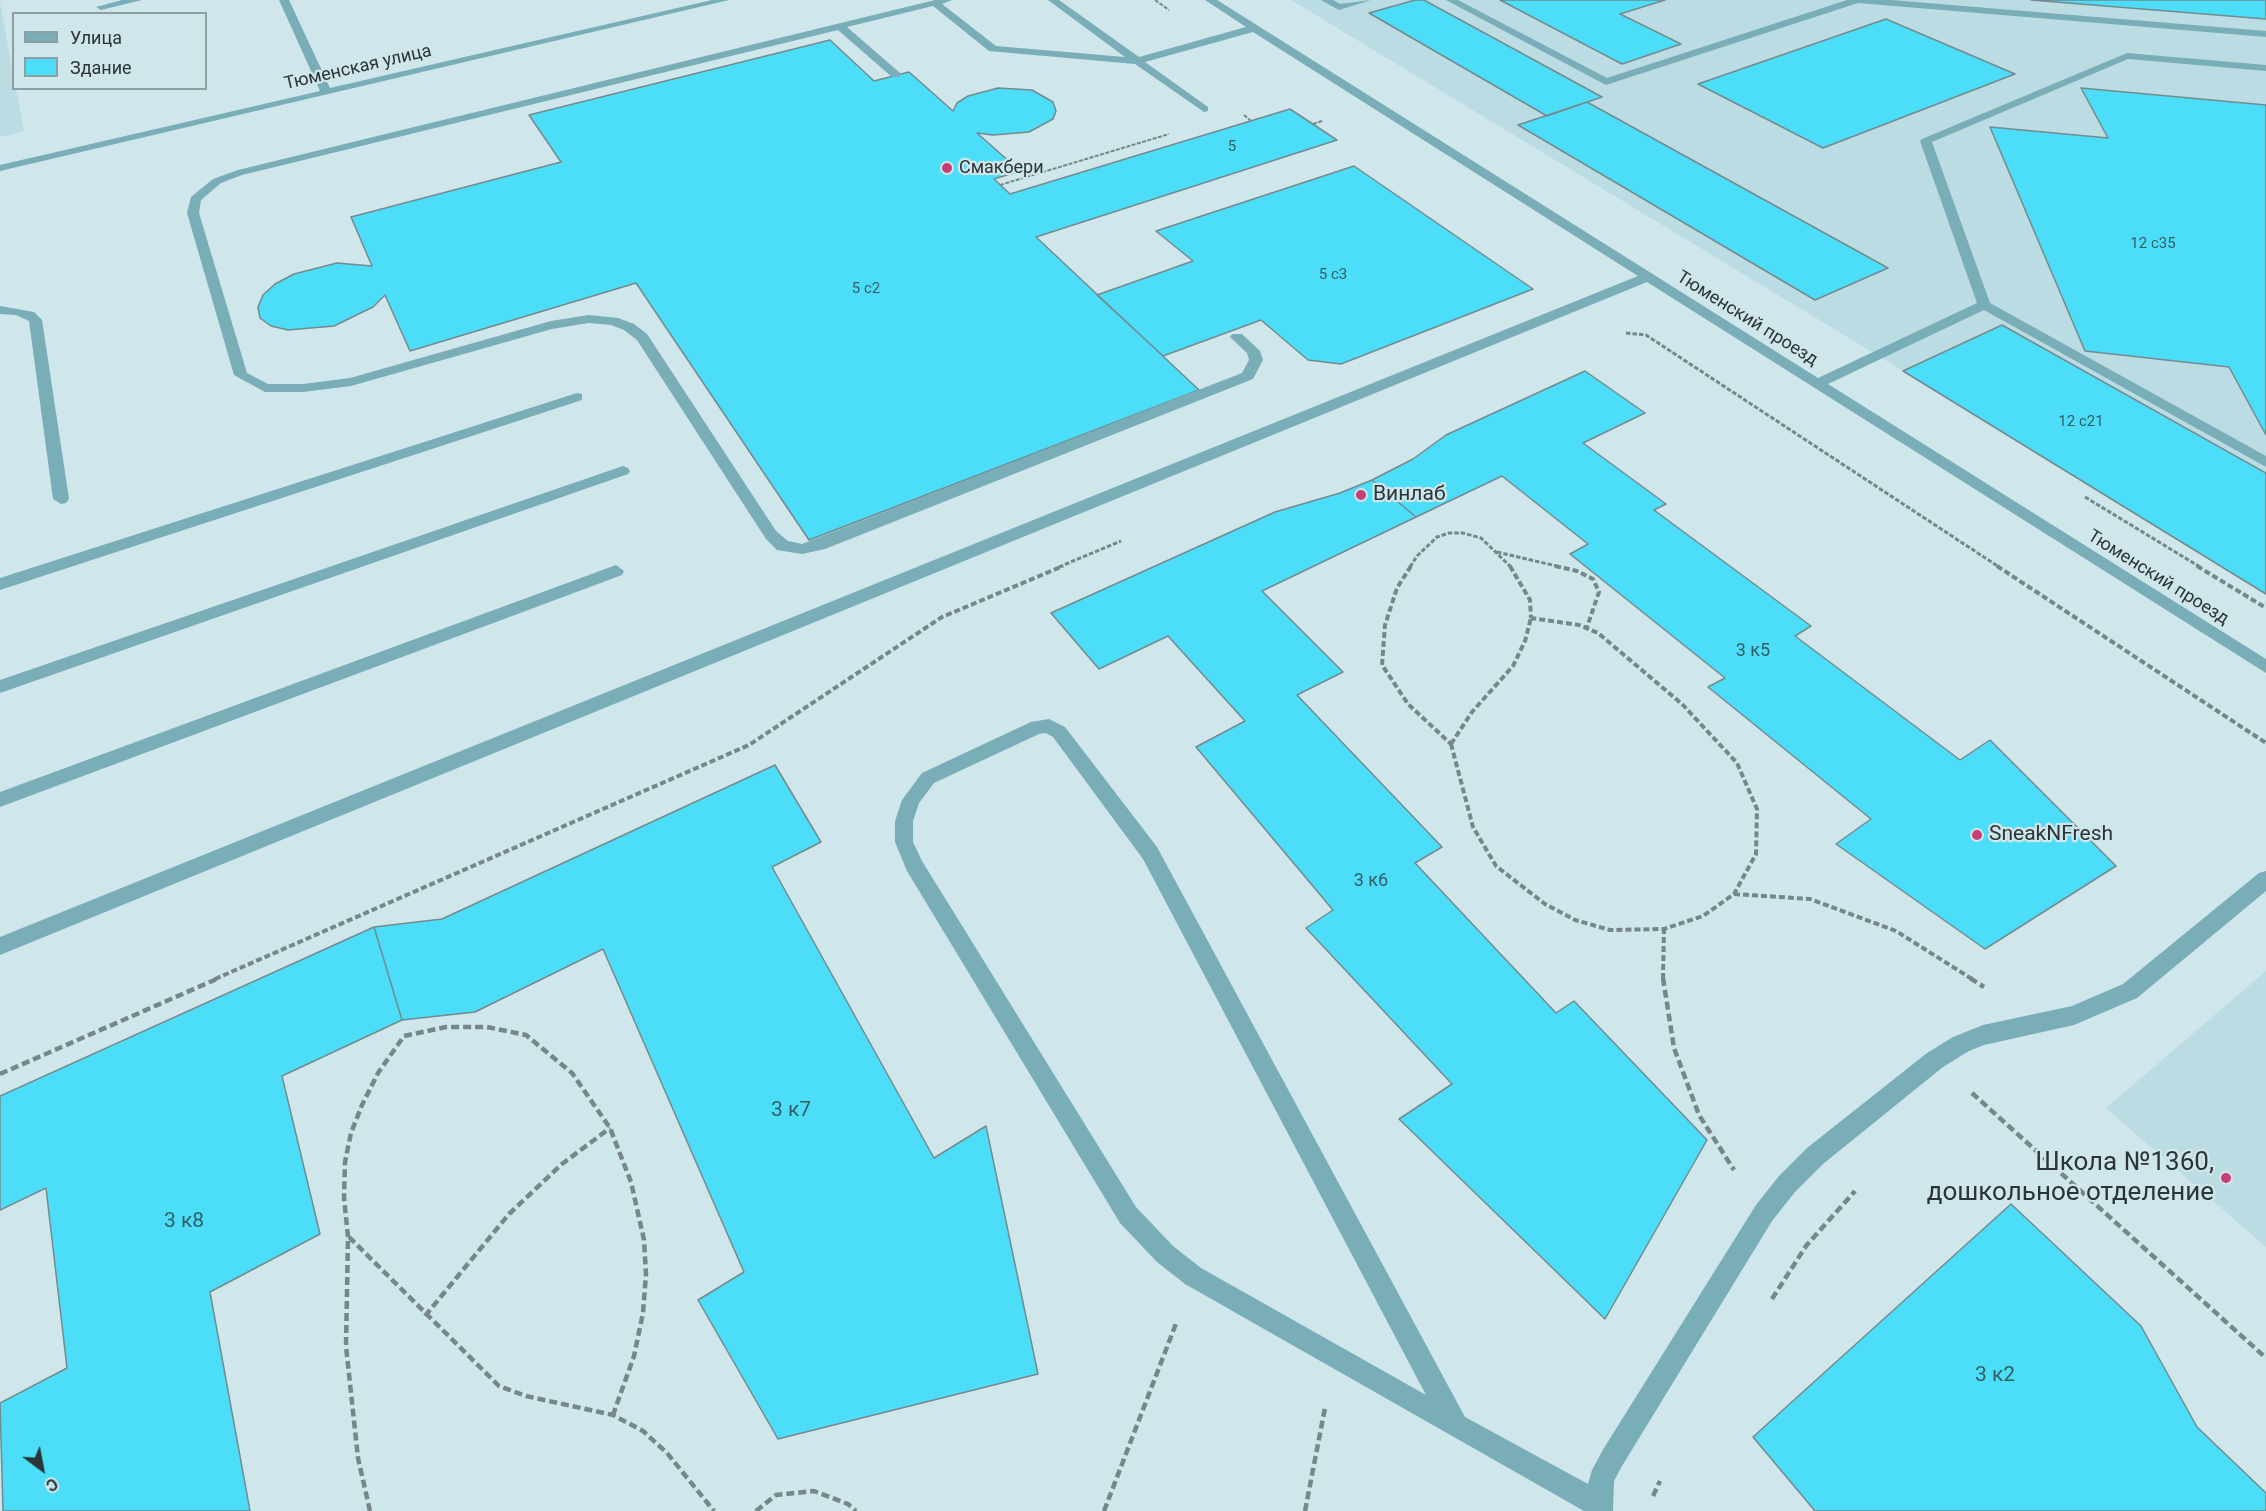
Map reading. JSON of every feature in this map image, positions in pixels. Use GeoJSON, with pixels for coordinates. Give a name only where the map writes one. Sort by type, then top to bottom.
{"type":"FeatureCollection","features":[{"type":"Feature","properties":{"kind":"street"},"geometry":{"type":"LineString","coordinates":[[101,7],[137,0]]}},
{"type":"Feature","properties":{"kind":"street"},"geometry":{"type":"LineString","coordinates":[[284,0],[326,92]]}},
{"type":"Feature","properties":{"kind":"street","name":"Тюменская улица"},"geometry":{"type":"LineString","coordinates":[[0,168],[724,0]]}},
{"type":"Feature","properties":{"kind":"street"},"geometry":{"type":"LineString","coordinates":[[1053,0],[1204,109]]}},
{"type":"Feature","properties":{"kind":"street","name":"Тюменский проезд"},"geometry":{"type":"LineString","coordinates":[[1209,0],[2266,667]]}},
{"type":"Feature","properties":{"kind":"street"},"geometry":{"type":"LineString","coordinates":[[1326,0],[1339,7],[1366,0]]}},
{"type":"Feature","properties":{"kind":"street"},"geometry":{"type":"LineString","coordinates":[[1451,0],[1606,82],[1857,0],[2266,34]]}},
{"type":"Feature","properties":{"kind":"street"},"geometry":{"type":"LineString","coordinates":[[1237,337],[1253,351],[1256,360],[1248,376],[802,549],[783,546],[771,535],[642,337],[629,327],[613,321],[588,319],[551,325],[351,382],[303,388],[265,388],[241,375],[193,213],[195,199],[217,181],[238,173],[941,1],[993,49],[1137,61],[1255,28]]}},
{"type":"Feature","properties":{"kind":"street"},"geometry":{"type":"LineString","coordinates":[[1818,5],[1829,9]]}},
{"type":"Feature","properties":{"kind":"street"},"geometry":{"type":"LineString","coordinates":[[840,26],[896,75]]}},
{"type":"Feature","properties":{"kind":"street"},"geometry":{"type":"LineString","coordinates":[[2266,68],[2127,56],[1926,141],[1984,305],[2266,462]]}},
{"type":"Feature","properties":{"kind":"street"},"geometry":{"type":"LineString","coordinates":[[0,946],[1647,276]]}},
{"type":"Feature","properties":{"kind":"street"},"geometry":{"type":"LineString","coordinates":[[1816,384],[1984,305]]}},
{"type":"Feature","properties":{"kind":"street"},"geometry":{"type":"LineString","coordinates":[[0,310],[17,311],[36,320],[61,499]]}},
{"type":"Feature","properties":{"kind":"street"},"geometry":{"type":"LineString","coordinates":[[0,584],[577,397]]}},
{"type":"Feature","properties":{"kind":"street"},"geometry":{"type":"LineString","coordinates":[[0,687],[622,471]]}},
{"type":"Feature","properties":{"kind":"street"},"geometry":{"type":"LineString","coordinates":[[0,800],[616,571]]}},
{"type":"Feature","properties":{"kind":"street"},"geometry":{"type":"LineString","coordinates":[[1456,1425],[1150,853],[1059,732],[1049,726],[1037,727],[928,778],[912,800],[904,821],[904,842],[914,865],[1112,1192],[1144,1233],[1193,1276],[1599,1508],[1601,1479],[1613,1457],[1764,1213],[1815,1156],[1935,1060],[1961,1044],[1983,1035],[2074,1015],[2130,991],[2266,879]]}},
{"type":"Feature","properties":{"kind":"path"},"geometry":{"type":"LineString","coordinates":[[1241,113],[1251,121]]}},
{"type":"Feature","properties":{"kind":"path"},"geometry":{"type":"LineString","coordinates":[[1000,185],[1175,132]]}},
{"type":"Feature","properties":{"kind":"path"},"geometry":{"type":"LineString","coordinates":[[1616,332],[1646,335],[2266,743]]}},
{"type":"Feature","properties":{"kind":"path"},"geometry":{"type":"LineString","coordinates":[[1451,744],[1472,712],[1513,666],[1525,641],[1531,618],[1530,600],[1512,567],[1481,538],[1463,533],[1449,533],[1437,537],[1417,555],[1397,588],[1385,625],[1382,665],[1408,704],[1451,744],[1465,789],[1473,827],[1482,846],[1496,866],[1545,904],[1575,920],[1610,930],[1664,929],[1703,916],[1734,894],[1756,854],[1757,809],[1737,763],[1682,704],[1644,670],[1587,627],[1531,618]]}},
{"type":"Feature","properties":{"kind":"path"},"geometry":{"type":"LineString","coordinates":[[0,1074],[749,745],[942,617],[1130,537]]}},
{"type":"Feature","properties":{"kind":"path"},"geometry":{"type":"LineString","coordinates":[[1496,552],[1577,571],[1593,579],[1599,592],[1587,627]]}},
{"type":"Feature","properties":{"kind":"path"},"geometry":{"type":"LineString","coordinates":[[1734,894],[1810,899],[1896,932],[1979,983],[2024,1025]]}},
{"type":"Feature","properties":{"kind":"path"},"geometry":{"type":"LineString","coordinates":[[1664,929],[1663,986],[1674,1048],[1699,1115],[1764,1213]]}},
{"type":"Feature","properties":{"kind":"path"},"geometry":{"type":"LineString","coordinates":[[370,1511],[358,1458],[346,1346],[348,1237],[344,1198],[345,1162],[351,1133],[378,1073],[404,1036],[446,1027],[487,1027],[526,1035],[572,1073],[610,1128],[631,1182],[644,1240],[646,1274],[643,1313],[634,1356],[613,1415]]}},
{"type":"Feature","properties":{"kind":"path"},"geometry":{"type":"LineString","coordinates":[[1935,1060],[2266,1358]]}},
{"type":"Feature","properties":{"kind":"path"},"geometry":{"type":"LineString","coordinates":[[1964,1101],[1980,1089]]}},
{"type":"Feature","properties":{"kind":"path"},"geometry":{"type":"LineString","coordinates":[[425,1316],[478,1248],[509,1214],[562,1164],[610,1128]]}},
{"type":"Feature","properties":{"kind":"path"},"geometry":{"type":"LineString","coordinates":[[1768,1306],[1806,1246],[1861,1185]]}},
{"type":"Feature","properties":{"kind":"path"},"geometry":{"type":"LineString","coordinates":[[348,1237],[425,1316],[499,1386],[526,1396],[613,1415],[643,1431],[667,1453],[714,1511]]}},
{"type":"Feature","properties":{"kind":"path"},"geometry":{"type":"LineString","coordinates":[[1104,1511],[1193,1276]]}},
{"type":"Feature","properties":{"kind":"path"},"geometry":{"type":"LineString","coordinates":[[1305,1511],[1335,1357]]}},
{"type":"Feature","properties":{"kind":"path"},"geometry":{"type":"LineString","coordinates":[[1652,1506],[1662,1477]]}},
{"type":"Feature","properties":{"kind":"path"},"geometry":{"type":"LineString","coordinates":[[756,1511],[776,1495],[814,1491],[848,1504],[856,1511]]}},
{"type":"Feature","properties":{"kind":"shaded area"},"geometry":{"type":"Polygon","coordinates":[[[1291,0],[2266,0],[2266,594],[1877,355],[1291,0]]]}},
{"type":"Feature","properties":{"kind":"shaded area"},"geometry":{"type":"Polygon","coordinates":[[[0,2],[12,68],[12,90],[16,90],[24,131],[0,137],[0,2]]]}},
{"type":"Feature","properties":{"kind":"shaded area","name":"Школа №1360, дошкольное отделение"},"geometry":{"type":"Polygon","coordinates":[[[2266,971],[2266,1247],[2106,1108],[2266,971]]]}},
{"type":"Feature","properties":{"kind":"building"},"geometry":{"type":"Polygon","coordinates":[[[1415,0],[1424,0],[1602,97],[1547,116],[1369,13],[1415,0]]]}},
{"type":"Feature","properties":{"kind":"building"},"geometry":{"type":"Polygon","coordinates":[[[1500,0],[1665,0],[1620,14],[1681,44],[1622,64],[1500,0]]]}},
{"type":"Feature","properties":{"kind":"building"},"geometry":{"type":"Polygon","coordinates":[[[2031,0],[2266,0],[2266,19],[2031,0]]]}},
{"type":"Feature","properties":{"kind":"building"},"geometry":{"type":"Polygon","coordinates":[[[1886,19],[2015,74],[1823,148],[1698,84],[1886,19]]]}},
{"type":"Feature","properties":{"kind":"building"},"geometry":{"type":"Polygon","coordinates":[[[830,40],[874,81],[909,72],[953,111],[957,103],[968,96],[998,88],[1032,90],[1053,102],[1056,111],[1053,119],[1029,132],[993,135],[977,133],[1020,171],[994,179],[1010,194],[1290,109],[1337,140],[1036,237],[1199,390],[809,540],[636,283],[410,351],[385,295],[373,307],[334,326],[288,330],[271,326],[260,318],[258,307],[263,295],[275,284],[294,274],[337,263],[372,266],[351,217],[561,162],[529,115],[830,40]]]}},
{"type":"Feature","properties":{"kind":"building"},"geometry":{"type":"Polygon","coordinates":[[[2081,88],[2266,105],[2266,435],[2229,367],[2085,351],[1990,127],[2108,138],[2081,88]]]}},
{"type":"Feature","properties":{"kind":"building"},"geometry":{"type":"Polygon","coordinates":[[[1587,102],[1888,268],[1815,300],[1518,125],[1587,102]]]}},
{"type":"Feature","properties":{"kind":"building"},"geometry":{"type":"Polygon","coordinates":[[[1354,166],[1533,289],[1341,364],[1308,360],[1261,320],[1163,356],[1097,295],[1193,261],[1156,231],[1354,166]]]}},
{"type":"Feature","properties":{"kind":"building"},"geometry":{"type":"Polygon","coordinates":[[[2002,325],[2266,473],[2266,594],[1903,371],[2002,325]]]}},
{"type":"Feature","properties":{"kind":"building"},"geometry":{"type":"Polygon","coordinates":[[[1585,371],[1645,413],[1583,443],[1666,504],[1654,510],[1811,626],[1795,636],[1960,760],[1990,740],[2116,866],[1985,949],[1836,844],[1871,819],[1708,687],[1725,678],[1570,554],[1588,544],[1502,476],[1416,517],[1372,480],[1413,459],[1446,435],[1585,371]]]}},
{"type":"Feature","properties":{"kind":"building"},"geometry":{"type":"Polygon","coordinates":[[[1372,480],[1416,517],[1262,591],[1343,672],[1297,695],[1442,847],[1415,863],[1556,1013],[1574,1001],[1707,1140],[1605,1319],[1399,1119],[1452,1084],[1306,928],[1333,910],[1196,747],[1245,721],[1168,636],[1099,669],[1051,613],[1275,512],[1340,493],[1372,480]]]}},
{"type":"Feature","properties":{"kind":"building"},"geometry":{"type":"Polygon","coordinates":[[[775,765],[821,842],[772,867],[934,1158],[986,1126],[1038,1374],[778,1439],[698,1300],[744,1272],[603,949],[475,1012],[402,1020],[374,927],[442,919],[775,765]]]}},
{"type":"Feature","properties":{"kind":"building"},"geometry":{"type":"Polygon","coordinates":[[[374,927],[402,1020],[282,1076],[320,1234],[210,1292],[250,1511],[3,1511],[0,1403],[67,1368],[46,1188],[0,1210],[0,1096],[374,927]]]}},
{"type":"Feature","properties":{"kind":"building"},"geometry":{"type":"Polygon","coordinates":[[[2011,1204],[2141,1326],[2197,1427],[2266,1493],[2266,1511],[1815,1511],[1753,1437],[2011,1204]]]}},
{"type":"Feature","properties":{"kind":"place","name":"Смакбери"},"geometry":{"type":"Point","coordinates":[947,168]}},
{"type":"Feature","properties":{"kind":"place","name":"Винлаб"},"geometry":{"type":"Point","coordinates":[1361,495]}},
{"type":"Feature","properties":{"kind":"place","name":"SneakNFresh"},"geometry":{"type":"Point","coordinates":[1977,835]}},
{"type":"Feature","properties":{"kind":"place","name":"Школа №1360, дошкольное отделение"},"geometry":{"type":"Point","coordinates":[2226,1178]}}]}
